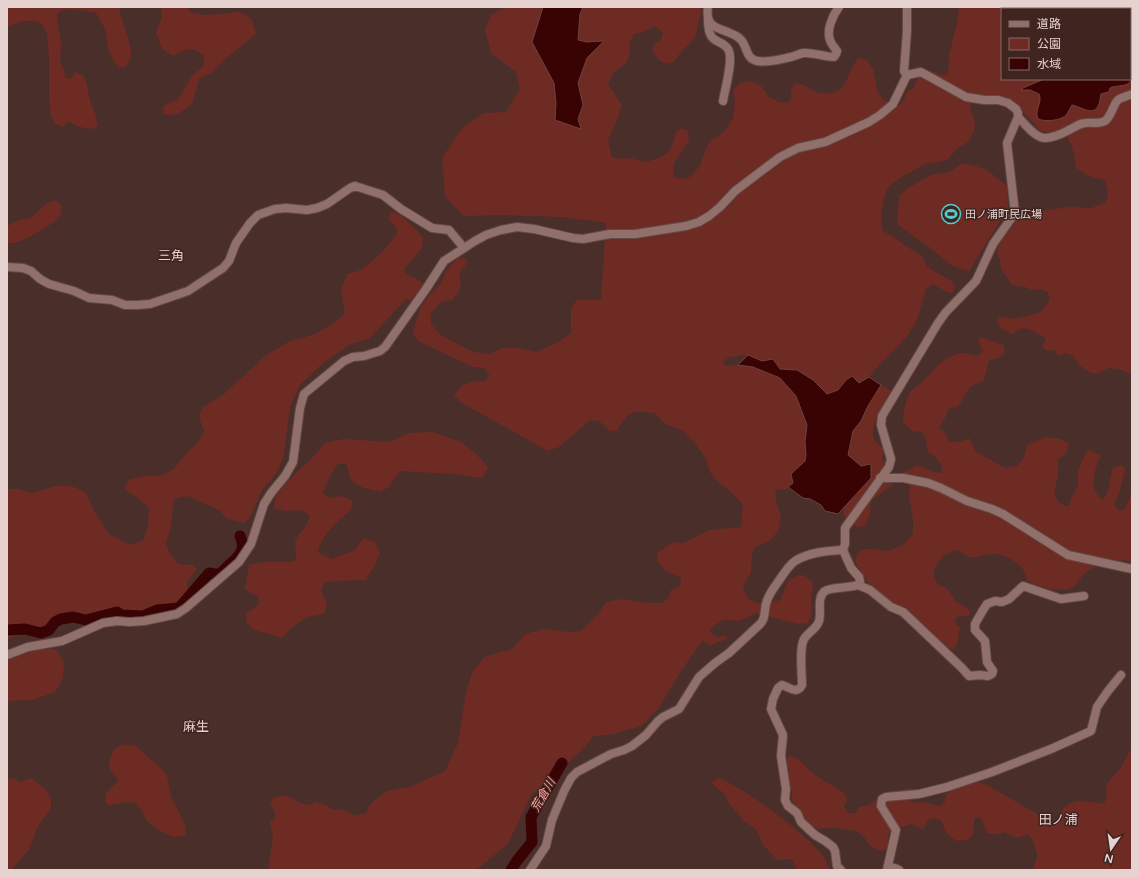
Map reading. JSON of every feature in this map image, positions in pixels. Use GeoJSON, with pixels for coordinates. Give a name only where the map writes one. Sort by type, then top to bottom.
{"type":"FeatureCollection","features":[{"type":"Feature","properties":{"kind":"street"},"geometry":{"type":"LineString","coordinates":[[708,7],[708,29],[711,37],[726,47],[730,55],[723,101]]}},
{"type":"Feature","properties":{"kind":"street"},"geometry":{"type":"LineString","coordinates":[[708,20],[715,27],[740,38],[750,58],[756,60],[764,62],[792,57],[804,53],[834,57],[837,51],[829,39],[829,33],[832,21],[839,7]]}},
{"type":"Feature","properties":{"kind":"street"},"geometry":{"type":"LineString","coordinates":[[907,7],[904,70],[907,75]]}},
{"type":"Feature","properties":{"kind":"street"},"geometry":{"type":"LineString","coordinates":[[858,585],[860,577],[852,568],[843,550],[845,544],[845,528],[889,467],[891,459],[880,425],[882,416],[938,323],[946,312],[976,281],[993,244],[1016,213],[1007,143],[1018,117],[1016,109],[1008,103],[998,100],[984,100],[966,97],[922,72],[907,75]]}},
{"type":"Feature","properties":{"kind":"street"},"geometry":{"type":"LineString","coordinates":[[7,656],[28,647],[62,641],[103,623],[117,621],[144,621],[177,614],[239,562],[251,544],[264,504],[290,469],[293,462],[300,408],[304,394],[344,361],[353,357],[364,356],[380,351],[385,347],[426,290],[444,260],[486,235],[517,227],[583,239],[610,234],[635,234],[686,226],[699,222],[710,216],[735,191],[780,157],[798,148],[825,142],[880,115],[893,104],[907,75]]}},
{"type":"Feature","properties":{"kind":"street"},"geometry":{"type":"LineString","coordinates":[[1018,117],[1033,133],[1048,139],[1081,124],[1100,123],[1105,121],[1109,117],[1118,100],[1132,94]]}},
{"type":"Feature","properties":{"kind":"street"},"geometry":{"type":"LineString","coordinates":[[7,267],[23,268],[31,271],[40,279],[49,284],[74,291],[89,298],[112,300],[125,305],[150,304],[188,291],[223,268],[229,261],[236,243],[250,223],[258,215],[276,209],[286,208],[307,210],[318,208],[355,186],[383,194],[401,209],[432,228],[449,230],[464,248]]}},
{"type":"Feature","properties":{"kind":"street"},"geometry":{"type":"LineString","coordinates":[[880,478],[903,478],[928,483],[967,501],[1003,514],[1068,556],[1132,569]]}},
{"type":"Feature","properties":{"kind":"street"},"geometry":{"type":"LineString","coordinates":[[530,870],[546,846],[552,820],[571,778],[584,768],[611,754],[632,746],[646,735],[663,717],[679,709],[699,677],[729,653],[762,623],[765,605],[770,593],[787,569],[795,561],[814,553],[843,550]]}},
{"type":"Feature","properties":{"kind":"street"},"geometry":{"type":"LineString","coordinates":[[842,870],[836,866],[835,851],[833,847],[815,835],[801,822],[797,813],[788,806],[785,800],[786,790],[781,756],[783,735],[771,709],[773,699],[778,688],[782,685],[793,690],[797,690],[802,685],[802,644],[804,639],[820,620],[820,599],[822,594],[828,589],[858,585],[870,590],[891,607],[903,612],[962,668],[967,675],[972,677],[980,675],[988,676],[992,674],[993,671],[987,662],[985,641],[975,630],[975,624],[987,604],[1002,602],[1009,599],[1023,586],[1061,599],[1084,596]]}},
{"type":"Feature","properties":{"kind":"street"},"geometry":{"type":"LineString","coordinates":[[888,870],[896,830],[881,806],[882,799],[886,797],[919,794],[947,787],[992,772],[1051,749],[1091,731],[1097,707],[1121,675]]}},
{"type":"Feature","properties":{"kind":"street"},"geometry":{"type":"LineString","coordinates":[[888,870],[892,868],[899,870]]}},
{"type":"Feature","properties":{"kind":"green space"},"geometry":{"type":"Polygon","coordinates":[[[7,7],[31,7],[40,9],[44,7],[119,7],[130,45],[131,56],[126,67],[119,68],[109,53],[105,29],[96,13],[71,9],[57,13],[61,41],[61,65],[64,69],[65,78],[72,78],[75,72],[84,76],[98,125],[93,129],[81,127],[70,122],[66,123],[63,127],[55,124],[51,116],[49,98],[49,58],[47,34],[41,23],[25,21],[9,26],[7,25],[7,7]]]}},
{"type":"Feature","properties":{"kind":"green space"},"geometry":{"type":"Polygon","coordinates":[[[161,7],[188,7],[189,12],[205,15],[240,12],[251,18],[256,34],[225,59],[211,73],[199,79],[192,104],[178,114],[164,115],[163,106],[178,99],[193,75],[204,66],[204,56],[196,50],[189,49],[173,56],[162,49],[156,33],[162,17],[161,7]]]}},
{"type":"Feature","properties":{"kind":"green space"},"geometry":{"type":"Polygon","coordinates":[[[506,7],[702,7],[695,38],[681,52],[674,62],[666,64],[658,60],[652,48],[661,40],[663,33],[655,26],[634,34],[629,44],[630,54],[626,63],[613,73],[608,84],[622,105],[608,140],[612,157],[621,159],[630,158],[646,162],[656,159],[666,154],[672,147],[676,132],[682,128],[688,131],[689,140],[673,165],[674,177],[682,179],[690,177],[700,166],[709,142],[725,131],[733,118],[735,102],[733,90],[740,83],[752,81],[761,86],[769,97],[779,102],[787,103],[791,99],[791,91],[795,83],[804,85],[819,93],[831,93],[838,91],[843,87],[851,69],[859,58],[867,60],[873,69],[877,91],[884,100],[899,106],[904,100],[907,91],[913,89],[920,72],[926,70],[942,76],[948,73],[949,56],[957,23],[959,7],[1132,7],[1132,375],[1119,369],[1108,368],[1100,373],[1091,373],[1079,365],[1073,356],[1067,353],[1059,356],[1054,350],[1046,350],[1042,347],[1045,342],[1045,338],[1029,329],[1025,328],[1017,330],[1013,334],[1000,328],[997,320],[1000,317],[1014,319],[1031,315],[1042,311],[1050,299],[1048,293],[1042,289],[1032,290],[1025,287],[1012,285],[1001,269],[1000,260],[996,251],[1003,238],[1018,218],[1026,213],[1070,207],[1092,208],[1106,202],[1108,193],[1105,180],[1097,179],[1076,168],[1072,147],[1062,129],[1046,133],[1038,129],[1029,117],[1011,101],[972,100],[970,109],[975,123],[974,131],[969,141],[958,148],[948,159],[941,162],[927,163],[900,178],[888,187],[881,216],[882,230],[923,257],[926,266],[953,282],[955,288],[952,293],[933,284],[926,289],[917,320],[908,335],[869,377],[859,383],[846,380],[838,390],[827,394],[813,380],[797,370],[780,369],[773,359],[762,361],[747,355],[729,357],[723,362],[726,366],[738,365],[753,367],[780,378],[796,396],[807,425],[805,461],[791,474],[793,484],[785,490],[778,489],[775,492],[776,501],[781,515],[778,531],[771,540],[755,547],[752,553],[751,572],[743,586],[749,599],[758,603],[772,602],[781,600],[789,580],[803,575],[812,581],[813,589],[811,599],[812,614],[808,623],[798,624],[756,613],[740,621],[724,620],[716,624],[710,629],[711,633],[717,637],[727,636],[726,639],[711,645],[703,641],[699,645],[658,709],[641,726],[614,734],[594,736],[580,752],[531,795],[508,844],[476,870],[268,870],[273,837],[270,822],[275,819],[275,812],[270,804],[273,798],[288,796],[300,803],[310,805],[316,802],[334,810],[340,809],[354,816],[366,813],[370,804],[387,791],[410,787],[445,771],[458,743],[466,692],[472,673],[484,657],[512,649],[526,634],[543,629],[569,632],[581,631],[599,613],[606,602],[622,599],[649,603],[662,603],[669,598],[671,590],[680,586],[681,578],[665,570],[657,561],[657,553],[673,542],[686,542],[709,530],[741,527],[743,505],[732,493],[718,482],[710,472],[706,459],[695,443],[682,430],[665,424],[655,413],[632,413],[625,419],[617,431],[610,431],[599,421],[590,420],[559,447],[548,451],[462,403],[454,396],[463,385],[485,381],[490,376],[484,368],[473,367],[420,342],[415,337],[413,331],[421,307],[429,295],[441,283],[446,271],[457,258],[463,257],[467,260],[459,275],[461,285],[458,293],[452,300],[442,301],[431,313],[431,324],[441,335],[473,352],[489,354],[502,348],[517,348],[536,352],[557,343],[571,333],[571,308],[577,300],[601,300],[606,223],[562,217],[499,215],[464,216],[445,197],[442,158],[463,127],[484,113],[506,112],[520,89],[516,72],[491,53],[485,30],[491,15],[506,7]]]}},
{"type":"Feature","properties":{"kind":"green space","name":"田ノ浦町民広場"},"geometry":{"type":"Polygon","coordinates":[[[962,163],[986,169],[1007,186],[1008,208],[969,271],[951,265],[897,224],[899,196],[910,187],[931,175],[950,172],[962,163]]]}},
{"type":"Feature","properties":{"kind":"green space"},"geometry":{"type":"Polygon","coordinates":[[[55,200],[62,206],[60,216],[53,223],[26,239],[14,243],[7,243],[7,226],[17,221],[31,218],[47,203],[55,200]]]}},
{"type":"Feature","properties":{"kind":"green space"},"geometry":{"type":"Polygon","coordinates":[[[391,211],[402,216],[423,237],[422,248],[405,268],[405,273],[423,284],[411,301],[406,299],[369,339],[350,344],[321,365],[300,385],[290,407],[284,455],[277,473],[263,489],[250,517],[245,523],[227,519],[219,510],[188,496],[174,499],[171,526],[166,544],[170,554],[178,564],[192,565],[197,569],[187,582],[188,593],[174,604],[157,606],[143,612],[123,613],[111,608],[41,631],[7,639],[7,489],[20,489],[31,493],[55,486],[74,487],[86,493],[93,509],[109,534],[130,545],[143,540],[148,526],[149,509],[139,498],[132,495],[124,487],[130,479],[151,475],[160,476],[174,469],[183,457],[198,442],[204,431],[199,417],[202,408],[224,394],[265,356],[290,341],[313,335],[334,323],[345,313],[341,291],[347,274],[362,270],[385,249],[397,234],[396,227],[389,220],[391,211]]]}},
{"type":"Feature","properties":{"kind":"green space"},"geometry":{"type":"Polygon","coordinates":[[[980,337],[1003,345],[1005,353],[998,358],[989,360],[984,380],[970,387],[958,407],[949,408],[939,427],[945,433],[949,442],[960,442],[969,438],[975,451],[1005,468],[1017,466],[1024,458],[1027,445],[1046,437],[1060,439],[1069,444],[1066,453],[1058,460],[1058,476],[1054,492],[1057,500],[1063,505],[1069,506],[1072,496],[1078,486],[1078,470],[1088,449],[1101,456],[1096,469],[1094,489],[1103,500],[1107,494],[1113,468],[1121,465],[1125,469],[1120,490],[1114,505],[1119,511],[1125,509],[1132,492],[1132,562],[1123,560],[1092,568],[1083,575],[1075,586],[1066,590],[1050,589],[1036,585],[1027,580],[1025,572],[1019,564],[1002,555],[990,554],[969,557],[965,556],[958,550],[950,553],[937,563],[934,578],[938,584],[947,589],[956,601],[971,612],[969,616],[960,616],[955,619],[956,624],[960,627],[958,641],[954,649],[949,648],[904,610],[892,604],[875,590],[867,581],[855,562],[857,554],[863,549],[884,551],[890,550],[901,546],[909,539],[913,533],[913,519],[909,495],[910,485],[904,481],[895,483],[873,499],[870,505],[870,514],[865,526],[857,527],[844,515],[843,507],[858,493],[861,466],[848,455],[853,431],[861,421],[881,385],[891,391],[892,395],[877,418],[874,425],[873,437],[876,442],[884,448],[882,461],[886,465],[886,475],[903,473],[917,465],[934,472],[942,473],[942,466],[940,463],[928,452],[925,436],[921,432],[913,431],[903,423],[906,402],[912,390],[945,360],[962,353],[980,355],[983,349],[978,342],[980,337]]]}},
{"type":"Feature","properties":{"kind":"green space"},"geometry":{"type":"Polygon","coordinates":[[[433,432],[461,442],[477,455],[488,467],[483,478],[453,474],[400,471],[389,487],[380,492],[363,488],[351,480],[346,463],[338,464],[330,476],[323,493],[330,498],[342,496],[353,501],[351,510],[336,523],[323,539],[318,552],[331,559],[355,550],[363,539],[374,541],[380,552],[374,567],[365,580],[334,581],[324,583],[321,591],[327,604],[325,614],[307,617],[291,628],[282,638],[255,630],[247,623],[246,614],[259,604],[258,597],[245,589],[249,565],[266,562],[294,562],[296,557],[295,540],[305,527],[310,517],[304,510],[286,511],[274,508],[275,497],[285,484],[315,455],[325,443],[343,439],[390,442],[409,433],[433,432]]]}},
{"type":"Feature","properties":{"kind":"green space"},"geometry":{"type":"Polygon","coordinates":[[[39,649],[56,649],[64,662],[63,679],[55,692],[32,700],[7,701],[7,661],[39,649]]]}},
{"type":"Feature","properties":{"kind":"green space"},"geometry":{"type":"Polygon","coordinates":[[[124,744],[136,746],[166,773],[171,797],[186,826],[185,836],[172,837],[157,829],[147,821],[141,809],[135,803],[126,802],[109,805],[105,802],[106,793],[118,781],[117,777],[109,767],[110,758],[114,749],[124,744]]]}},
{"type":"Feature","properties":{"kind":"green space"},"geometry":{"type":"Polygon","coordinates":[[[1132,747],[1132,870],[1035,870],[1034,866],[1037,853],[1032,838],[1027,834],[1018,837],[1004,832],[1000,834],[987,833],[982,820],[978,817],[974,819],[972,836],[967,840],[957,841],[945,831],[942,821],[933,818],[927,821],[923,830],[912,824],[892,830],[888,834],[886,850],[881,851],[870,846],[865,838],[857,831],[832,827],[819,829],[810,825],[792,801],[792,792],[786,761],[789,756],[794,757],[812,773],[844,793],[847,800],[844,806],[848,813],[855,813],[859,807],[869,805],[876,800],[888,801],[902,790],[908,788],[912,790],[909,800],[914,803],[924,802],[940,806],[945,802],[946,794],[954,788],[979,782],[987,785],[1053,823],[1058,821],[1063,809],[1072,803],[1082,801],[1104,804],[1107,796],[1106,789],[1108,782],[1120,769],[1132,747]]]}},
{"type":"Feature","properties":{"kind":"green space"},"geometry":{"type":"Polygon","coordinates":[[[7,778],[15,779],[21,783],[27,779],[34,779],[46,790],[51,799],[51,808],[38,826],[28,851],[11,870],[7,870],[7,778]]]}},
{"type":"Feature","properties":{"kind":"green space"},"geometry":{"type":"Polygon","coordinates":[[[718,778],[759,801],[792,826],[818,850],[826,860],[830,870],[797,870],[792,859],[777,860],[763,845],[756,829],[745,822],[727,801],[725,794],[711,783],[718,778]]]}},
{"type":"Feature","properties":{"kind":"water"},"geometry":{"type":"Polygon","coordinates":[[[543,7],[583,7],[580,14],[578,40],[587,42],[604,41],[587,58],[578,83],[583,105],[578,119],[581,129],[555,120],[556,103],[554,83],[532,42],[543,7]]]}},
{"type":"Feature","properties":{"kind":"water"},"geometry":{"type":"Polygon","coordinates":[[[1042,80],[1130,80],[1128,84],[1110,88],[1109,92],[1101,94],[1099,104],[1094,110],[1090,111],[1072,105],[1065,116],[1053,120],[1038,119],[1037,112],[1040,100],[1039,94],[1030,90],[1021,90],[1042,80]]]}},
{"type":"Feature","properties":{"kind":"water"},"geometry":{"type":"Polygon","coordinates":[[[748,355],[762,361],[773,359],[780,369],[797,370],[813,380],[827,394],[838,390],[846,380],[852,376],[859,383],[869,377],[881,385],[861,421],[853,431],[848,455],[861,466],[871,464],[871,478],[838,514],[825,511],[821,505],[810,499],[803,498],[788,487],[793,483],[791,474],[805,461],[807,425],[796,396],[780,378],[753,367],[738,365],[748,355]]]}},
{"type":"Feature","properties":{"kind":"waterway"},"geometry":{"type":"LineString","coordinates":[[7,630],[25,629],[41,633],[49,630],[55,622],[61,619],[73,617],[86,620],[117,612],[121,615],[143,616],[157,610],[179,608],[209,573],[221,573],[238,556],[242,549],[242,541],[240,536]]}},
{"type":"Feature","properties":{"kind":"waterway","name":"荒倉川"},"geometry":{"type":"LineString","coordinates":[[511,870],[532,842],[531,817],[562,763]]}},
{"type":"Feature","properties":{"kind":"place","name":"田ノ浦町民広場"},"geometry":{"type":"Point","coordinates":[951,214]}},
{"type":"Feature","properties":{"kind":"district","name":"三角"},"geometry":{"type":"Point","coordinates":[171,255]}},
{"type":"Feature","properties":{"kind":"district","name":"麻生"},"geometry":{"type":"Point","coordinates":[196,726]}},
{"type":"Feature","properties":{"kind":"district","name":"田ノ浦"},"geometry":{"type":"Point","coordinates":[1058,819]}}]}
